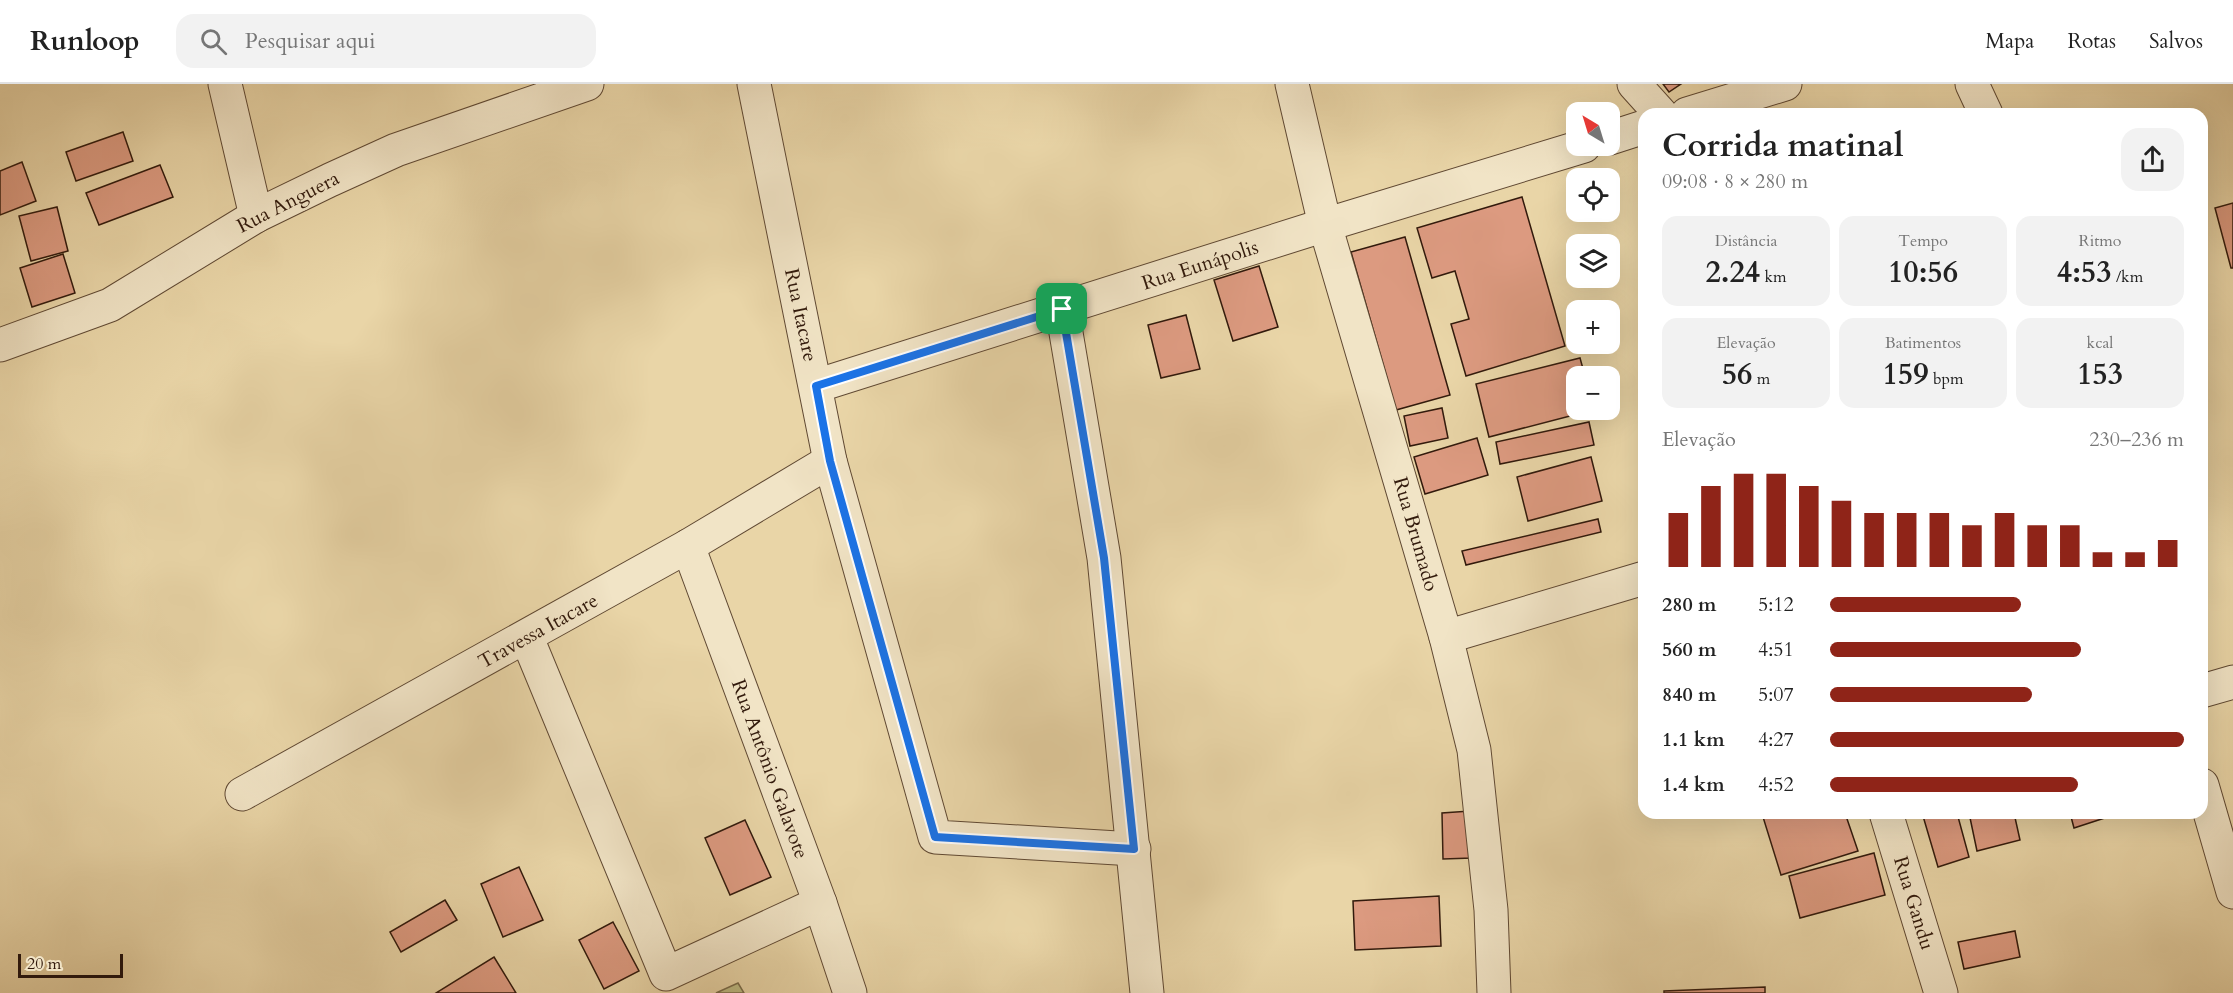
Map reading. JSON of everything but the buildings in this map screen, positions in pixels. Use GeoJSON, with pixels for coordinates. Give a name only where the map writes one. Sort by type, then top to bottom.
{"type":"FeatureCollection","features":[{"type":"Feature","properties":{"kind":"street"},"geometry":{"type":"LineString","coordinates":[[225,84],[256,216]]}},
{"type":"Feature","properties":{"kind":"street","name":"Rua Anguera"},"geometry":{"type":"LineString","coordinates":[[0,345],[110,305],[256,216],[396,150],[587,84]]}},
{"type":"Feature","properties":{"kind":"street","name":"Rua Itacare"},"geometry":{"type":"LineString","coordinates":[[754,84],[830,461],[935,837],[1134,849]]}},
{"type":"Feature","properties":{"kind":"street","name":"Rua Brumado"},"geometry":{"type":"LineString","coordinates":[[1292,84],[1325,225],[1446,637],[1474,750],[1491,910],[1494,993]]}},
{"type":"Feature","properties":{"kind":"street"},"geometry":{"type":"LineString","coordinates":[[1634,84],[1656,108]]}},
{"type":"Feature","properties":{"kind":"street"},"geometry":{"type":"LineString","coordinates":[[1707,108],[1785,84]]}},
{"type":"Feature","properties":{"kind":"street"},"geometry":{"type":"LineString","coordinates":[[1972,84],[1983,108]]}},
{"type":"Feature","properties":{"kind":"street"},"geometry":{"type":"LineString","coordinates":[[1620,135],[1638,129]]}},
{"type":"Feature","properties":{"kind":"street","name":"Rua Eunápolis"},"geometry":{"type":"LineString","coordinates":[[816,386],[1566,151]]}},
{"type":"Feature","properties":{"kind":"street"},"geometry":{"type":"LineString","coordinates":[[1062,309],[1104,558],[1147,993]]}},
{"type":"Feature","properties":{"kind":"street","name":"Travessa Itacare"},"geometry":{"type":"LineString","coordinates":[[242,794],[526,638],[688,546],[830,461]]}},
{"type":"Feature","properties":{"kind":"street","name":"Rua Antônio Galavote"},"geometry":{"type":"LineString","coordinates":[[688,546],[820,903],[850,993]]}},
{"type":"Feature","properties":{"kind":"street"},"geometry":{"type":"LineString","coordinates":[[1446,637],[1638,580]]}},
{"type":"Feature","properties":{"kind":"street"},"geometry":{"type":"LineString","coordinates":[[526,638],[666,974],[820,903]]}},
{"type":"Feature","properties":{"kind":"street"},"geometry":{"type":"LineString","coordinates":[[2208,690],[2233,682]]}},
{"type":"Feature","properties":{"kind":"street"},"geometry":{"type":"LineString","coordinates":[[2208,806],[2233,891]]}},
{"type":"Feature","properties":{"kind":"street","name":"Rua Gandu"},"geometry":{"type":"LineString","coordinates":[[1888,819],[1941,993]]}},
{"type":"Feature","properties":{"kind":"shaded area"},"geometry":{"type":"Polygon","coordinates":[[[738,983],[744,993],[716,993],[738,983]]]}},
{"type":"Feature","properties":{"kind":"route"},"geometry":{"type":"LineString","coordinates":[[1062,309],[1104,558],[1134,849],[935,837],[830,461],[816,386],[1062,309]]}}]}
